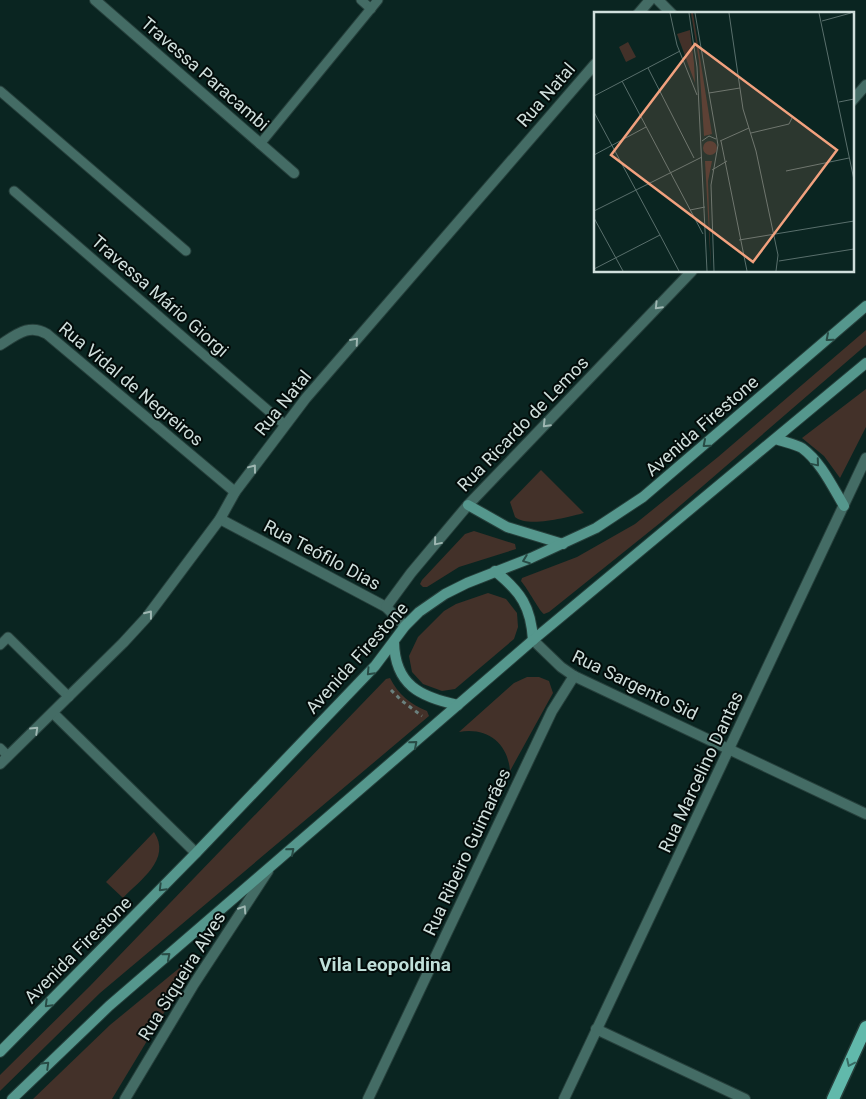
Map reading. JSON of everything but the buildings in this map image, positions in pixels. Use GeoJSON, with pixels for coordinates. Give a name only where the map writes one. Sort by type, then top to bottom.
{"type":"FeatureCollection","features":[{"type":"Feature","properties":{"kind":"main road","name":"Avenida Firestone"},"geometry":{"type":"LineString","coordinates":[[0,1052],[196,853],[375,666],[405,626],[419,612],[445,594],[596,528],[643,497],[866,306]]}},
{"type":"Feature","properties":{"kind":"main road"},"geometry":{"type":"LineString","coordinates":[[12,1099],[102,1012],[268,871],[533,640],[866,363]]}},
{"type":"Feature","properties":{"kind":"main road"},"geometry":{"type":"LineString","coordinates":[[776,439],[801,448],[813,459],[844,506]]}},
{"type":"Feature","properties":{"kind":"main road"},"geometry":{"type":"LineString","coordinates":[[468,505],[507,527],[563,544]]}},
{"type":"Feature","properties":{"kind":"main road"},"geometry":{"type":"LineString","coordinates":[[495,571],[511,583],[523,599],[532,618],[533,640]]}},
{"type":"Feature","properties":{"kind":"main road"},"geometry":{"type":"LineString","coordinates":[[394,642],[395,656],[400,671],[419,693],[432,700],[458,706]]}},
{"type":"Feature","properties":{"kind":"main road"},"geometry":{"type":"LineString","coordinates":[[833,1099],[866,1027]]}},
{"type":"Feature","properties":{"kind":"street","name":"Travessa Paracambi"},"geometry":{"type":"LineString","coordinates":[[95,0],[294,173]]}},
{"type":"Feature","properties":{"kind":"street"},"geometry":{"type":"LineString","coordinates":[[640,12],[650,0]]}},
{"type":"Feature","properties":{"kind":"street"},"geometry":{"type":"LineString","coordinates":[[658,0],[670,12]]}},
{"type":"Feature","properties":{"kind":"street","name":"Rua Natal"},"geometry":{"type":"LineString","coordinates":[[0,764],[146,618],[220,519],[235,492],[285,425],[594,65]]}},
{"type":"Feature","properties":{"kind":"street"},"geometry":{"type":"LineString","coordinates":[[854,99],[866,85]]}},
{"type":"Feature","properties":{"kind":"street","name":"Rua Ricardo de Lemos"},"geometry":{"type":"LineString","coordinates":[[386,607],[411,573],[468,505],[691,272]]}},
{"type":"Feature","properties":{"kind":"street","name":"Rua Vidal de Negreiros"},"geometry":{"type":"LineString","coordinates":[[0,345],[25,330],[33,328],[47,334],[235,492]]}},
{"type":"Feature","properties":{"kind":"street","name":"Rua Marcelino Dantas"},"geometry":{"type":"LineString","coordinates":[[564,1099],[866,458]]}},
{"type":"Feature","properties":{"kind":"street","name":"Rua Teófilo Dias"},"geometry":{"type":"LineString","coordinates":[[220,519],[386,607],[405,626]]}},
{"type":"Feature","properties":{"kind":"street","name":"Rua Sargento Sid"},"geometry":{"type":"LineString","coordinates":[[533,640],[561,668],[574,676],[866,814]]}},
{"type":"Feature","properties":{"kind":"street","name":"Rua Ribeiro Guimarães"},"geometry":{"type":"LineString","coordinates":[[368,1099],[552,711],[574,676]]}},
{"type":"Feature","properties":{"kind":"street"},"geometry":{"type":"LineString","coordinates":[[53,713],[196,853]]}},
{"type":"Feature","properties":{"kind":"street","name":"Rua Siqueira Alves"},"geometry":{"type":"LineString","coordinates":[[125,1099],[194,984],[268,871]]}},
{"type":"Feature","properties":{"kind":"street"},"geometry":{"type":"LineString","coordinates":[[596,1029],[745,1099]]}},
{"type":"Feature","properties":{"kind":"lane"},"geometry":{"type":"LineString","coordinates":[[361,0],[371,9]]}},
{"type":"Feature","properties":{"kind":"lane"},"geometry":{"type":"LineString","coordinates":[[260,144],[378,0]]}},
{"type":"Feature","properties":{"kind":"lane"},"geometry":{"type":"LineString","coordinates":[[0,91],[186,251]]}},
{"type":"Feature","properties":{"kind":"lane","name":"Travessa Mário Giorgi"},"geometry":{"type":"LineString","coordinates":[[14,191],[285,425]]}},
{"type":"Feature","properties":{"kind":"lane"},"geometry":{"type":"LineString","coordinates":[[0,645],[8,637],[69,697]]}},
{"type":"Feature","properties":{"kind":"lane"},"geometry":{"type":"LineString","coordinates":[[0,748],[8,756]]}},
{"type":"Feature","properties":{"kind":"shaded area"},"geometry":{"type":"Polygon","coordinates":[[[866,330],[866,345],[660,523],[549,612],[544,614],[542,612],[521,581],[522,578],[577,557],[635,524],[718,457],[866,330]]]}},
{"type":"Feature","properties":{"kind":"shaded area"},"geometry":{"type":"Polygon","coordinates":[[[866,389],[866,427],[840,478],[824,456],[802,438],[866,389]]]}},
{"type":"Feature","properties":{"kind":"shaded area"},"geometry":{"type":"Polygon","coordinates":[[[541,470],[584,513],[538,522],[529,522],[515,517],[510,502],[541,470]]]}},
{"type":"Feature","properties":{"kind":"shaded area"},"geometry":{"type":"Polygon","coordinates":[[[474,531],[515,544],[516,549],[459,567],[427,587],[423,587],[420,584],[422,580],[465,534],[474,531]]]}},
{"type":"Feature","properties":{"kind":"shaded area"},"geometry":{"type":"Polygon","coordinates":[[[488,593],[506,599],[517,613],[518,627],[514,639],[455,689],[442,691],[423,684],[412,672],[409,656],[418,637],[444,611],[456,604],[488,593]]]}},
{"type":"Feature","properties":{"kind":"shaded area"},"geometry":{"type":"Polygon","coordinates":[[[527,677],[539,677],[549,681],[553,693],[510,771],[505,752],[494,739],[478,732],[459,732],[514,683],[527,677]]]}},
{"type":"Feature","properties":{"kind":"shaded area"},"geometry":{"type":"Polygon","coordinates":[[[390,678],[401,694],[410,702],[427,711],[429,716],[100,993],[0,1091],[0,1075],[90,986],[386,679],[390,678]]]}},
{"type":"Feature","properties":{"kind":"shaded area"},"geometry":{"type":"Polygon","coordinates":[[[154,832],[159,842],[157,860],[145,876],[123,898],[106,882],[154,832]]]}},
{"type":"Feature","properties":{"kind":"shaded area"},"geometry":{"type":"Polygon","coordinates":[[[194,956],[197,956],[197,958],[112,1099],[33,1099],[110,1025],[194,956]]]}},
{"type":"Feature","properties":{"kind":"district","name":"Vila Leopoldina"},"geometry":{"type":"Point","coordinates":[385,964]}}]}
